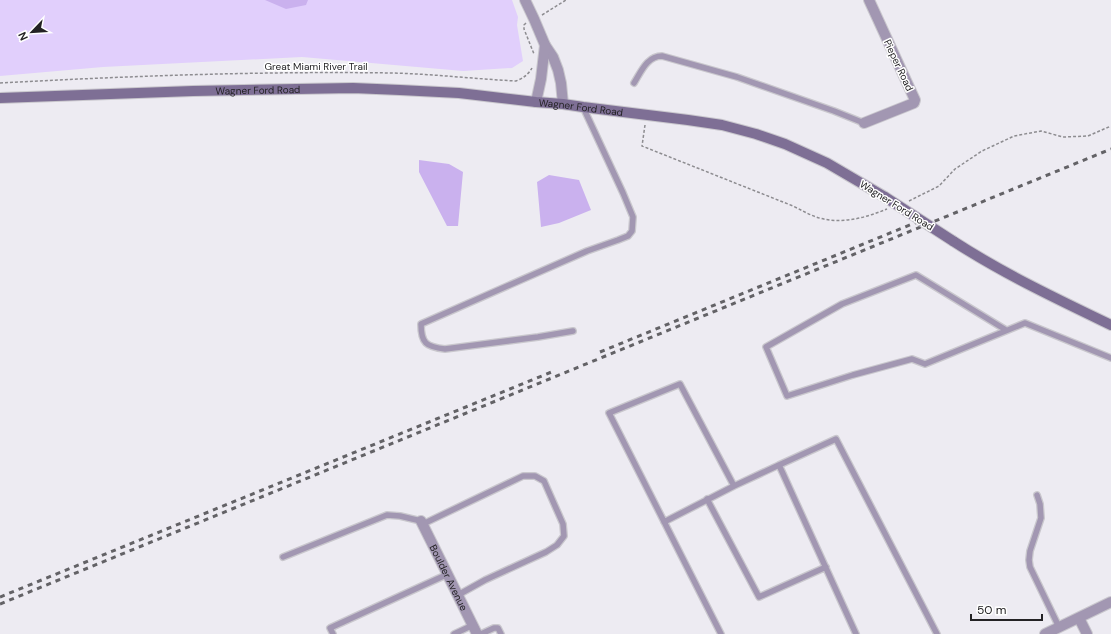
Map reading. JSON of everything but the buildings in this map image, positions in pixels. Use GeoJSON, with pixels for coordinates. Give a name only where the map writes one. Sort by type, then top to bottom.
{"type":"FeatureCollection","features":[{"type":"Feature","properties":{"kind":"main road","name":"Wagner Ford Road"},"geometry":{"type":"LineString","coordinates":[[0,98],[193,91],[353,88],[459,93],[563,104],[722,125],[756,134],[785,144],[827,163],[1002,271],[1043,293],[1111,325]]}},
{"type":"Feature","properties":{"kind":"street"},"geometry":{"type":"LineString","coordinates":[[525,0],[545,46],[558,70],[563,104]]}},
{"type":"Feature","properties":{"kind":"street","name":"Pieper Road"},"geometry":{"type":"LineString","coordinates":[[864,123],[914,103],[915,100],[869,0]]}},
{"type":"Feature","properties":{"kind":"street"},"geometry":{"type":"LineString","coordinates":[[536,102],[541,79],[545,46]]}},
{"type":"Feature","properties":{"kind":"street","name":"Boulder Avenue"},"geometry":{"type":"LineString","coordinates":[[422,523],[475,629]]}},
{"type":"Feature","properties":{"kind":"street"},"geometry":{"type":"LineString","coordinates":[[1045,634],[1111,602]]}},
{"type":"Feature","properties":{"kind":"street"},"geometry":{"type":"LineString","coordinates":[[1079,618],[1087,634]]}},
{"type":"Feature","properties":{"kind":"lane"},"geometry":{"type":"LineString","coordinates":[[634,83],[646,63],[656,56],[662,56],[736,78],[834,111],[864,123]]}},
{"type":"Feature","properties":{"kind":"lane"},"geometry":{"type":"LineString","coordinates":[[573,331],[445,350],[429,346],[424,341],[421,334],[422,324],[587,251],[628,236],[632,231],[633,217],[626,199],[583,107]]}},
{"type":"Feature","properties":{"kind":"lane"},"geometry":{"type":"LineString","coordinates":[[1006,330],[916,275],[842,304],[766,347],[787,396],[853,375],[912,359],[925,364],[1025,323],[1111,358]]}},
{"type":"Feature","properties":{"kind":"lane"},"geometry":{"type":"LineString","coordinates":[[721,634],[609,413],[680,384],[734,486]]}},
{"type":"Feature","properties":{"kind":"lane"},"geometry":{"type":"LineString","coordinates":[[664,522],[707,499],[836,439],[937,634]]}},
{"type":"Feature","properties":{"kind":"lane"},"geometry":{"type":"LineString","coordinates":[[780,465],[856,634]]}},
{"type":"Feature","properties":{"kind":"lane"},"geometry":{"type":"LineString","coordinates":[[282,557],[387,515],[400,516],[422,523],[524,476],[535,476],[544,481],[563,524],[564,536],[557,545],[546,552],[485,580],[458,595]]}},
{"type":"Feature","properties":{"kind":"lane"},"geometry":{"type":"LineString","coordinates":[[1036,495],[1040,504],[1041,518],[1030,551],[1030,567],[1059,627]]}},
{"type":"Feature","properties":{"kind":"lane"},"geometry":{"type":"LineString","coordinates":[[707,499],[759,597],[826,567]]}},
{"type":"Feature","properties":{"kind":"lane"},"geometry":{"type":"LineString","coordinates":[[333,634],[330,628],[448,574]]}},
{"type":"Feature","properties":{"kind":"lane"},"geometry":{"type":"LineString","coordinates":[[481,634],[494,628],[498,628],[501,634]]}},
{"type":"Feature","properties":{"kind":"lane"},"geometry":{"type":"LineString","coordinates":[[454,634],[475,629]]}},
{"type":"Feature","properties":{"kind":"path"},"geometry":{"type":"LineString","coordinates":[[534,54],[524,29],[524,25],[566,0]]}},
{"type":"Feature","properties":{"kind":"path","name":"Great Miami River Trail"},"geometry":{"type":"LineString","coordinates":[[0,83],[97,78],[283,73],[393,73],[516,81],[523,78],[533,67]]}},
{"type":"Feature","properties":{"kind":"shaded area"},"geometry":{"type":"Polygon","coordinates":[[[0,0],[512,0],[518,17],[517,25],[523,61],[512,68],[463,71],[302,57],[103,67],[0,76],[0,0]]]}},
{"type":"Feature","properties":{"kind":"shaded area"},"geometry":{"type":"Polygon","coordinates":[[[265,0],[308,0],[306,5],[286,9],[265,0]]]}},
{"type":"Feature","properties":{"kind":"shaded area"},"geometry":{"type":"Polygon","coordinates":[[[419,160],[449,164],[463,172],[458,226],[447,226],[419,172],[419,160]]]}},
{"type":"Feature","properties":{"kind":"shaded area"},"geometry":{"type":"Polygon","coordinates":[[[549,175],[579,180],[591,210],[559,223],[541,227],[537,182],[549,175]]]}},
{"type":"Feature","properties":{"kind":"railway"},"geometry":{"type":"LineString","coordinates":[[0,604],[1111,149]]}},
{"type":"Feature","properties":{"kind":"railway"},"geometry":{"type":"LineString","coordinates":[[600,352],[917,222]]}},
{"type":"Feature","properties":{"kind":"railway"},"geometry":{"type":"LineString","coordinates":[[0,597],[554,371]]}}]}
